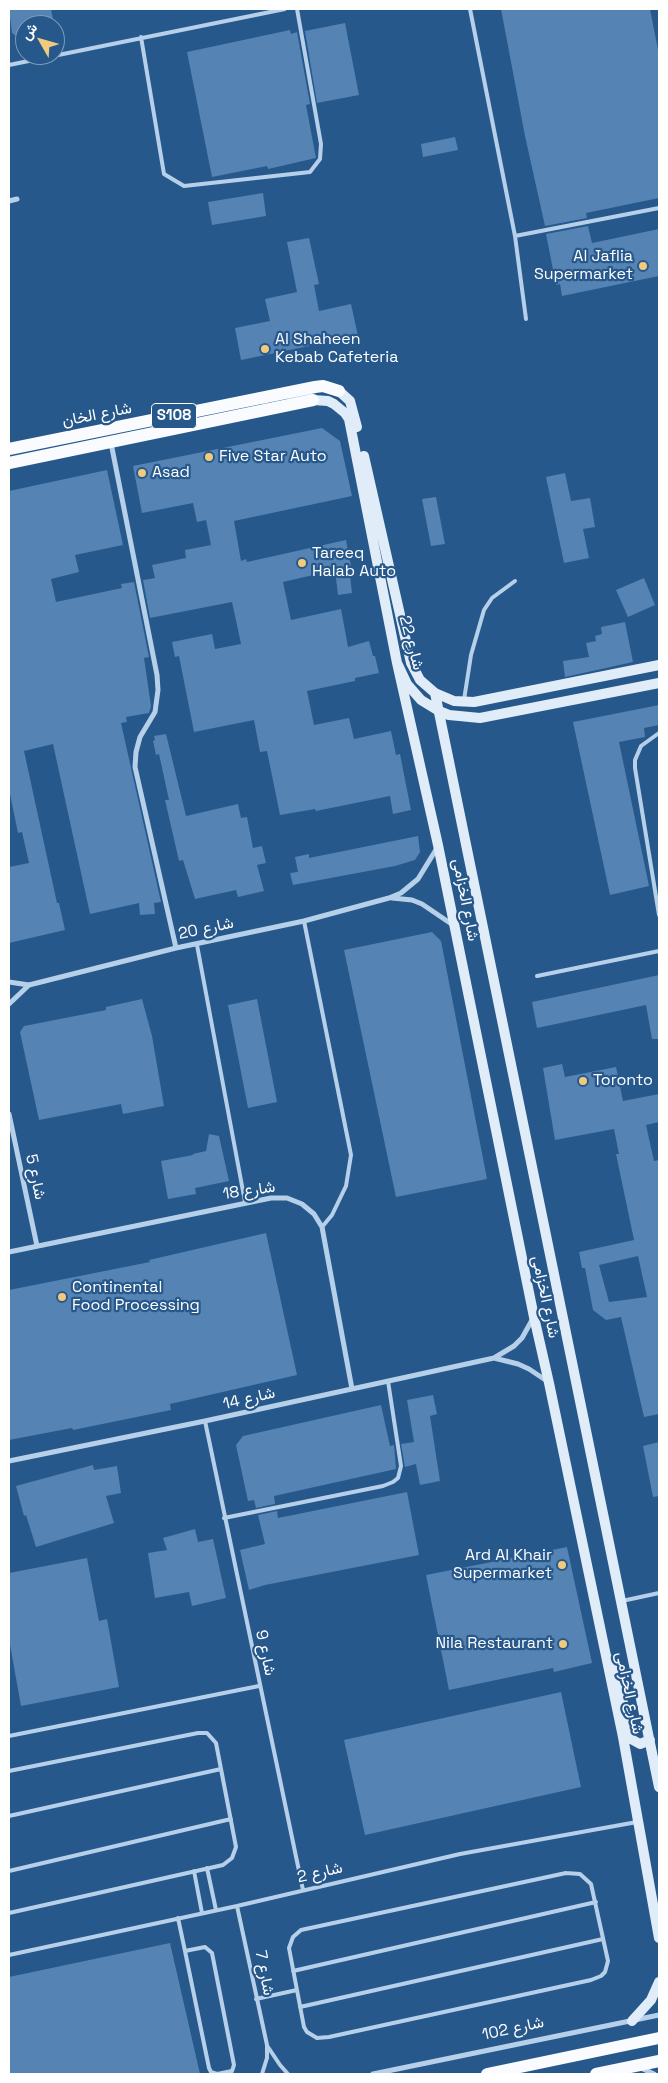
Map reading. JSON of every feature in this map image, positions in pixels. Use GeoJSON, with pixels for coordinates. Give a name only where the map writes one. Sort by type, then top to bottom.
{"type":"FeatureCollection","features":[{"type":"Feature","properties":{"kind":"main road","name":"شارع الخان"},"geometry":{"type":"LineString","coordinates":[[9,449],[315,387],[323,386],[338,391]]}},
{"type":"Feature","properties":{"kind":"main road","name":"شارع الخان"},"geometry":{"type":"LineString","coordinates":[[9,463],[313,400]]}},
{"type":"Feature","properties":{"kind":"main road"},"geometry":{"type":"LineString","coordinates":[[487,2074],[659,2038]]}},
{"type":"Feature","properties":{"kind":"main road"},"geometry":{"type":"LineString","coordinates":[[596,2074],[659,2061]]}},
{"type":"Feature","properties":{"kind":"street"},"geometry":{"type":"LineString","coordinates":[[9,201],[17,199]]}},
{"type":"Feature","properties":{"kind":"street","name":"شارع 22"},"geometry":{"type":"LineString","coordinates":[[338,391],[345,395],[353,409],[410,663],[420,680],[444,698],[474,702],[659,665]]}},
{"type":"Feature","properties":{"kind":"street","name":"شارع 22"},"geometry":{"type":"LineString","coordinates":[[313,400],[328,401],[340,408],[346,413],[351,426],[397,663],[407,684],[414,692],[439,711],[459,718],[480,718],[659,683]]}},
{"type":"Feature","properties":{"kind":"street"},"geometry":{"type":"LineString","coordinates":[[111,442],[157,675],[158,690],[155,712],[140,738],[136,752],[135,767],[176,948]]}},
{"type":"Feature","properties":{"kind":"street","name":"شارع الخزامى"},"geometry":{"type":"LineString","coordinates":[[397,663],[438,845],[534,1317],[605,1656],[624,1737],[659,1938]]}},
{"type":"Feature","properties":{"kind":"street","name":"شارع الخزامى"},"geometry":{"type":"LineString","coordinates":[[436,693],[659,1787]]}},
{"type":"Feature","properties":{"kind":"street","name":"شارع 20"},"geometry":{"type":"LineString","coordinates":[[9,982],[28,985],[176,948],[304,921],[389,898],[401,893],[418,879],[438,845]]}},
{"type":"Feature","properties":{"kind":"street","name":"شارع 20"},"geometry":{"type":"LineString","coordinates":[[389,898],[412,900],[422,904],[455,926]]}},
{"type":"Feature","properties":{"kind":"street"},"geometry":{"type":"LineString","coordinates":[[9,1004],[28,985]]}},
{"type":"Feature","properties":{"kind":"street","name":"شارع 5"},"geometry":{"type":"LineString","coordinates":[[9,1114],[37,1246]]}},
{"type":"Feature","properties":{"kind":"street","name":"شارع 18"},"geometry":{"type":"LineString","coordinates":[[9,1252],[245,1202],[271,1198],[287,1198],[302,1204],[314,1214],[322,1227],[352,1389]]}},
{"type":"Feature","properties":{"kind":"street","name":"شارع 14"},"geometry":{"type":"LineString","coordinates":[[9,1461],[205,1421],[494,1358],[518,1342],[529,1328],[534,1317]]}},
{"type":"Feature","properties":{"kind":"street","name":"شارع 14"},"geometry":{"type":"LineString","coordinates":[[494,1358],[523,1366],[540,1375],[549,1383]]}},
{"type":"Feature","properties":{"kind":"street"},"geometry":{"type":"LineString","coordinates":[[605,1656],[615,1667],[631,1739],[640,1744],[650,1740]]}},
{"type":"Feature","properties":{"kind":"street"},"geometry":{"type":"LineString","coordinates":[[632,2021],[651,2000],[659,1982]]}},
{"type":"Feature","properties":{"kind":"street","name":"شارع 102"},"geometry":{"type":"LineString","coordinates":[[373,2074],[659,2015]]}},
{"type":"Feature","properties":{"kind":"street"},"geometry":{"type":"LineString","coordinates":[[636,2066],[654,2074]]}},
{"type":"Feature","properties":{"kind":"lane"},"geometry":{"type":"LineString","coordinates":[[9,65],[285,9]]}},
{"type":"Feature","properties":{"kind":"lane"},"geometry":{"type":"LineString","coordinates":[[141,37],[164,174],[184,186],[310,172],[320,159],[321,144],[297,9]]}},
{"type":"Feature","properties":{"kind":"lane"},"geometry":{"type":"LineString","coordinates":[[470,9],[515,236],[526,319]]}},
{"type":"Feature","properties":{"kind":"lane"},"geometry":{"type":"LineString","coordinates":[[515,236],[659,208]]}},
{"type":"Feature","properties":{"kind":"lane"},"geometry":{"type":"LineString","coordinates":[[464,702],[471,655],[484,610],[492,598],[515,582]]}},
{"type":"Feature","properties":{"kind":"lane"},"geometry":{"type":"LineString","coordinates":[[659,733],[642,746],[635,768],[659,915]]}},
{"type":"Feature","properties":{"kind":"lane"},"geometry":{"type":"LineString","coordinates":[[304,921],[351,1155],[346,1186],[332,1214],[322,1227]]}},
{"type":"Feature","properties":{"kind":"lane"},"geometry":{"type":"LineString","coordinates":[[197,945],[245,1202]]}},
{"type":"Feature","properties":{"kind":"lane"},"geometry":{"type":"LineString","coordinates":[[537,976],[659,951]]}},
{"type":"Feature","properties":{"kind":"lane"},"geometry":{"type":"LineString","coordinates":[[224,1518],[383,1486],[398,1478],[401,1466],[388,1381]]}},
{"type":"Feature","properties":{"kind":"lane","name":"شارع 9"},"geometry":{"type":"LineString","coordinates":[[205,1421],[303,1890]]}},
{"type":"Feature","properties":{"kind":"lane"},"geometry":{"type":"LineString","coordinates":[[622,1600],[659,1593]]}},
{"type":"Feature","properties":{"kind":"lane"},"geometry":{"type":"LineString","coordinates":[[9,1736],[259,1686]]}},
{"type":"Feature","properties":{"kind":"lane"},"geometry":{"type":"LineString","coordinates":[[9,1770],[203,1732],[211,1736],[216,1743],[236,1847],[235,1853],[228,1862],[9,1913]]}},
{"type":"Feature","properties":{"kind":"lane"},"geometry":{"type":"LineString","coordinates":[[9,1816],[221,1769]]}},
{"type":"Feature","properties":{"kind":"lane"},"geometry":{"type":"LineString","coordinates":[[9,1871],[231,1819]]}},
{"type":"Feature","properties":{"kind":"lane","name":"شارع 2"},"geometry":{"type":"LineString","coordinates":[[9,1955],[238,1906],[460,1854],[638,1822]]}},
{"type":"Feature","properties":{"kind":"lane"},"geometry":{"type":"LineString","coordinates":[[207,1868],[216,1910]]}},
{"type":"Feature","properties":{"kind":"lane"},"geometry":{"type":"LineString","coordinates":[[194,1871],[202,1913]]}},
{"type":"Feature","properties":{"kind":"lane"},"geometry":{"type":"LineString","coordinates":[[574,1873],[580,1874],[591,1884],[596,1902],[608,1961],[601,1976],[591,1980],[323,2038],[317,2038],[307,2032],[302,2021],[289,1948],[290,1942],[297,1933],[307,1928],[574,1873]]}},
{"type":"Feature","properties":{"kind":"lane"},"geometry":{"type":"LineString","coordinates":[[293,1971],[596,1902]]}},
{"type":"Feature","properties":{"kind":"lane","name":"شارع 7"},"geometry":{"type":"LineString","coordinates":[[238,1906],[267,2046],[267,2058],[262,2074]]}},
{"type":"Feature","properties":{"kind":"lane"},"geometry":{"type":"LineString","coordinates":[[178,1918],[209,2070],[216,2074],[232,2071],[234,2065],[211,1951],[205,1947],[185,1951]]}},
{"type":"Feature","properties":{"kind":"lane"},"geometry":{"type":"LineString","coordinates":[[300,2007],[603,1939]]}},
{"type":"Feature","properties":{"kind":"lane"},"geometry":{"type":"LineString","coordinates":[[256,2000],[296,1990]]}},
{"type":"Feature","properties":{"kind":"lane","name":"شارع 7"},"geometry":{"type":"LineString","coordinates":[[267,2046],[288,2074]]}},
{"type":"Feature","properties":{"kind":"building"},"geometry":{"type":"Polygon","coordinates":[[[9,9],[51,9],[52,15],[15,15],[15,35],[12,33],[9,9]]]}},
{"type":"Feature","properties":{"kind":"building"},"geometry":{"type":"Polygon","coordinates":[[[501,9],[650,9],[659,55],[659,198],[586,213],[587,218],[545,226],[525,136],[501,9]]]}},
{"type":"Feature","properties":{"kind":"building"},"geometry":{"type":"Polygon","coordinates":[[[345,23],[359,95],[317,103],[305,31],[345,23]]]}},
{"type":"Feature","properties":{"kind":"building"},"geometry":{"type":"Polygon","coordinates":[[[290,30],[291,34],[297,32],[310,104],[306,105],[316,158],[268,169],[267,166],[212,177],[187,52],[290,30]]]}},
{"type":"Feature","properties":{"kind":"building"},"geometry":{"type":"Polygon","coordinates":[[[455,137],[458,150],[423,157],[421,144],[455,137]]]}},
{"type":"Feature","properties":{"kind":"building"},"geometry":{"type":"Polygon","coordinates":[[[263,193],[266,216],[212,225],[208,202],[263,193]]]}},
{"type":"Feature","properties":{"kind":"building"},"geometry":{"type":"Polygon","coordinates":[[[588,226],[592,243],[659,229],[659,276],[562,296],[560,284],[556,285],[546,234],[588,226]]]}},
{"type":"Feature","properties":{"kind":"building"},"geometry":{"type":"Polygon","coordinates":[[[309,238],[319,284],[314,285],[319,311],[351,304],[358,336],[241,360],[235,328],[270,321],[265,299],[297,292],[287,242],[309,238]]]}},
{"type":"Feature","properties":{"kind":"building"},"geometry":{"type":"Polygon","coordinates":[[[322,428],[340,441],[352,496],[234,521],[241,561],[246,559],[247,562],[346,540],[351,566],[349,566],[352,593],[338,595],[335,570],[283,582],[291,620],[341,609],[348,647],[369,641],[379,673],[355,678],[355,681],[307,691],[314,725],[349,718],[354,739],[391,731],[396,755],[400,754],[411,810],[393,814],[390,796],[316,811],[315,809],[280,815],[267,751],[260,752],[254,720],[194,732],[179,656],[175,657],[172,642],[212,634],[215,649],[241,644],[232,602],[150,618],[143,580],[155,578],[152,565],[186,558],[185,550],[211,545],[206,520],[197,522],[193,503],[142,513],[133,466],[322,428]]]}},
{"type":"Feature","properties":{"kind":"building"},"geometry":{"type":"Polygon","coordinates":[[[107,470],[123,545],[75,555],[79,572],[51,579],[56,602],[122,588],[121,584],[134,582],[149,657],[144,658],[151,706],[149,713],[126,717],[127,722],[121,723],[161,902],[154,903],[155,914],[140,915],[139,903],[90,914],[53,744],[24,751],[57,903],[59,903],[65,930],[9,943],[9,867],[29,863],[22,832],[18,833],[9,789],[9,491],[107,470]]]}},
{"type":"Feature","properties":{"kind":"building"},"geometry":{"type":"Polygon","coordinates":[[[565,473],[571,501],[590,498],[595,527],[583,529],[589,558],[564,563],[546,477],[565,473]]]}},
{"type":"Feature","properties":{"kind":"building"},"geometry":{"type":"Polygon","coordinates":[[[436,497],[445,544],[431,546],[422,499],[436,497]]]}},
{"type":"Feature","properties":{"kind":"building"},"geometry":{"type":"Polygon","coordinates":[[[644,578],[655,605],[628,617],[616,590],[644,578]]]}},
{"type":"Feature","properties":{"kind":"building"},"geometry":{"type":"Polygon","coordinates":[[[625,622],[633,662],[565,677],[563,661],[589,657],[586,643],[596,641],[595,636],[602,634],[601,627],[625,622]]]}},
{"type":"Feature","properties":{"kind":"building"},"geometry":{"type":"Polygon","coordinates":[[[659,705],[659,725],[644,728],[645,737],[619,742],[649,886],[610,895],[573,722],[659,705]]]}},
{"type":"Feature","properties":{"kind":"building"},"geometry":{"type":"Polygon","coordinates":[[[166,734],[186,816],[238,804],[241,818],[247,817],[253,848],[262,846],[266,863],[257,865],[264,891],[238,897],[236,890],[195,899],[183,860],[179,861],[165,800],[169,800],[159,754],[156,755],[153,741],[155,740],[154,736],[166,734]]]}},
{"type":"Feature","properties":{"kind":"building"},"geometry":{"type":"Polygon","coordinates":[[[418,836],[420,852],[415,860],[395,866],[293,885],[290,873],[298,872],[295,857],[309,854],[309,858],[418,836]]]}},
{"type":"Feature","properties":{"kind":"building"},"geometry":{"type":"Polygon","coordinates":[[[432,932],[441,941],[487,1179],[396,1197],[344,950],[432,932]]]}},
{"type":"Feature","properties":{"kind":"building"},"geometry":{"type":"Polygon","coordinates":[[[659,975],[659,1039],[652,1039],[646,1005],[537,1028],[532,1002],[659,975]]]}},
{"type":"Feature","properties":{"kind":"building"},"geometry":{"type":"Polygon","coordinates":[[[142,999],[152,1036],[164,1106],[123,1114],[121,1104],[39,1120],[20,1032],[24,1026],[106,1010],[106,1007],[142,999]]]}},
{"type":"Feature","properties":{"kind":"building"},"geometry":{"type":"Polygon","coordinates":[[[257,999],[277,1102],[248,1108],[228,1005],[257,999]]]}},
{"type":"Feature","properties":{"kind":"building"},"geometry":{"type":"Polygon","coordinates":[[[562,1064],[565,1077],[616,1067],[623,1101],[659,1094],[659,1122],[646,1125],[654,1161],[659,1160],[659,1414],[644,1417],[621,1317],[606,1320],[593,1310],[585,1268],[582,1268],[579,1252],[634,1240],[616,1154],[619,1154],[614,1129],[555,1140],[543,1068],[562,1064]],[[638,1256],[599,1265],[609,1302],[647,1297],[638,1256]]]}},
{"type":"Feature","properties":{"kind":"building"},"geometry":{"type":"Polygon","coordinates":[[[209,1134],[219,1136],[229,1181],[195,1188],[196,1194],[168,1199],[161,1161],[206,1151],[209,1134]]]}},
{"type":"Feature","properties":{"kind":"building"},"geometry":{"type":"Polygon","coordinates":[[[266,1233],[297,1375],[170,1404],[171,1410],[73,1430],[72,1428],[9,1440],[9,1290],[150,1262],[149,1260],[266,1233]]]}},
{"type":"Feature","properties":{"kind":"building"},"geometry":{"type":"Polygon","coordinates":[[[433,1395],[437,1414],[430,1416],[440,1481],[420,1485],[416,1464],[405,1467],[401,1444],[414,1442],[407,1400],[433,1395]]]}},
{"type":"Feature","properties":{"kind":"building"},"geometry":{"type":"Polygon","coordinates":[[[381,1405],[390,1446],[394,1445],[396,1469],[274,1496],[275,1504],[256,1508],[254,1500],[248,1501],[236,1445],[243,1436],[381,1405]]]}},
{"type":"Feature","properties":{"kind":"building"},"geometry":{"type":"Polygon","coordinates":[[[659,1442],[659,1496],[653,1497],[643,1446],[659,1442]]]}},
{"type":"Feature","properties":{"kind":"building"},"geometry":{"type":"Polygon","coordinates":[[[93,1465],[94,1470],[117,1466],[121,1493],[106,1496],[114,1523],[36,1547],[26,1515],[24,1516],[16,1486],[93,1465]]]}},
{"type":"Feature","properties":{"kind":"building"},"geometry":{"type":"Polygon","coordinates":[[[407,1492],[419,1555],[265,1585],[249,1590],[240,1550],[265,1544],[258,1515],[277,1511],[278,1518],[407,1492]]]}},
{"type":"Feature","properties":{"kind":"building"},"geometry":{"type":"Polygon","coordinates":[[[195,1529],[198,1542],[213,1539],[226,1598],[192,1606],[189,1592],[155,1598],[148,1553],[167,1550],[163,1538],[195,1529]]]}},
{"type":"Feature","properties":{"kind":"building"},"geometry":{"type":"Polygon","coordinates":[[[567,1547],[592,1663],[554,1672],[553,1668],[449,1690],[426,1575],[567,1547]]]}},
{"type":"Feature","properties":{"kind":"building"},"geometry":{"type":"Polygon","coordinates":[[[87,1558],[99,1621],[107,1619],[119,1687],[21,1706],[9,1639],[9,1573],[87,1558]]]}},
{"type":"Feature","properties":{"kind":"building"},"geometry":{"type":"Polygon","coordinates":[[[561,1692],[581,1787],[365,1835],[344,1740],[561,1692]]]}},
{"type":"Feature","properties":{"kind":"building"},"geometry":{"type":"Polygon","coordinates":[[[170,1943],[200,2074],[9,2074],[9,1977],[170,1943]]]}},
{"type":"Feature","properties":{"kind":"place","name":"Al Jaflia Supermarket"},"geometry":{"type":"Point","coordinates":[643,266]}},
{"type":"Feature","properties":{"kind":"place","name":"Al Shaheen Kebab Cafeteria"},"geometry":{"type":"Point","coordinates":[265,349]}},
{"type":"Feature","properties":{"kind":"place","name":"Five Star Auto"},"geometry":{"type":"Point","coordinates":[209,457]}},
{"type":"Feature","properties":{"kind":"place","name":"Asad"},"geometry":{"type":"Point","coordinates":[142,473]}},
{"type":"Feature","properties":{"kind":"place","name":"Tareeq Halab Auto"},"geometry":{"type":"Point","coordinates":[302,563]}},
{"type":"Feature","properties":{"kind":"place","name":"Toronto"},"geometry":{"type":"Point","coordinates":[583,1081]}},
{"type":"Feature","properties":{"kind":"place","name":"Continental Food Processing"},"geometry":{"type":"Point","coordinates":[62,1297]}},
{"type":"Feature","properties":{"kind":"place","name":"Ard Al Khair Supermarket"},"geometry":{"type":"Point","coordinates":[562,1565]}},
{"type":"Feature","properties":{"kind":"place","name":"Nila Restaurant"},"geometry":{"type":"Point","coordinates":[563,1644]}}]}
